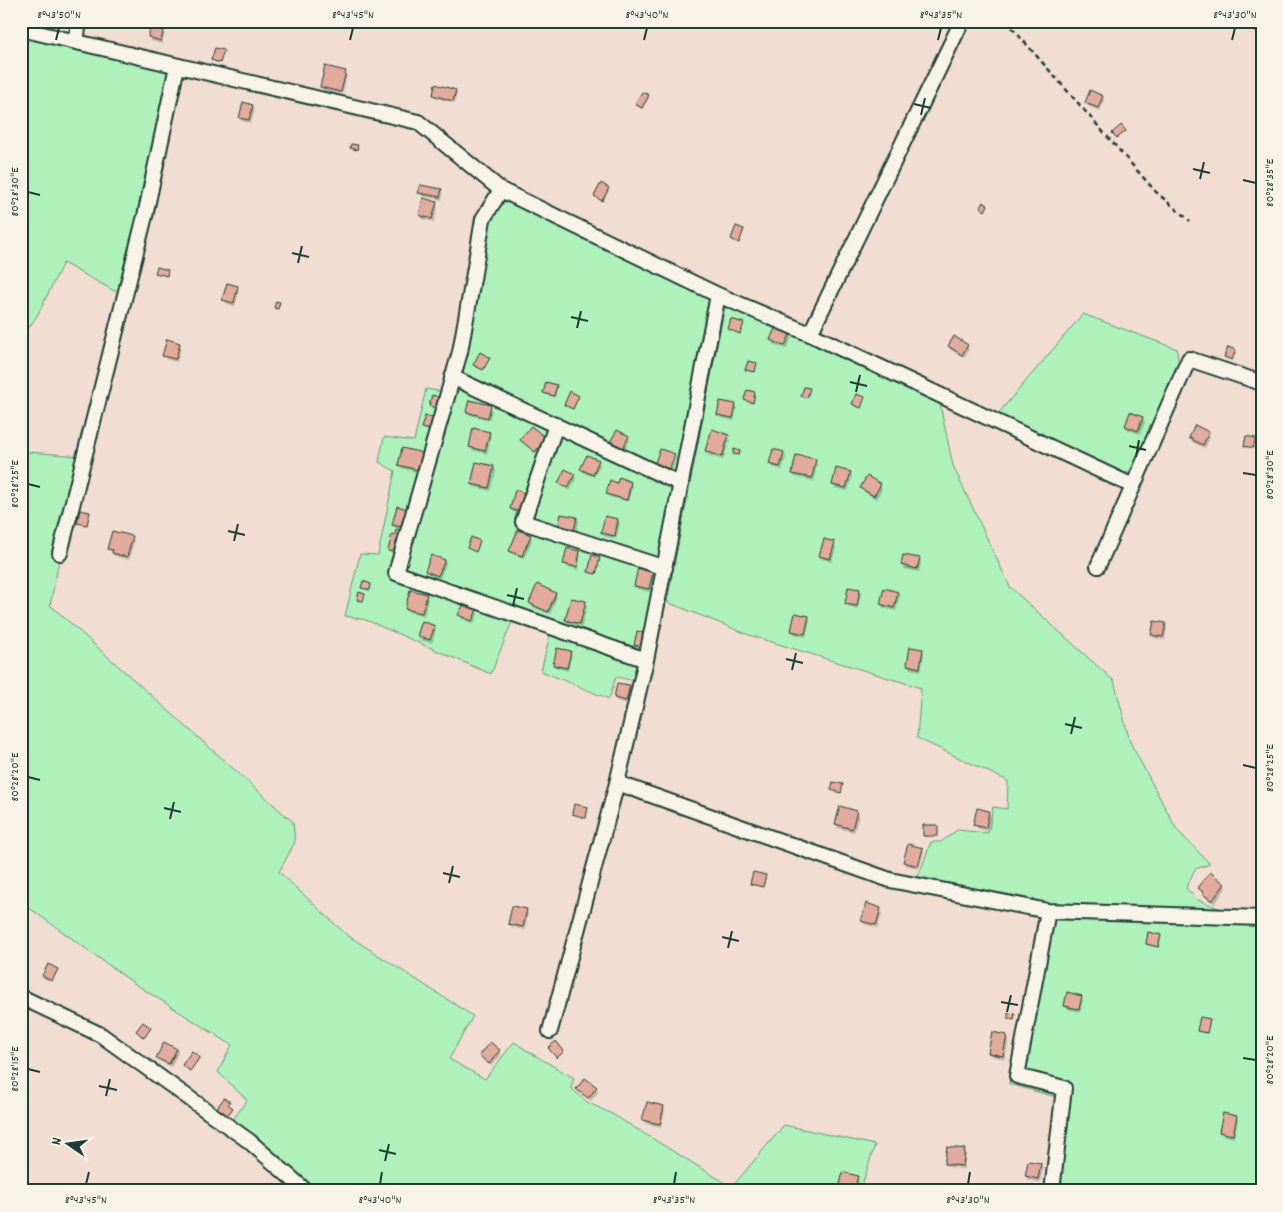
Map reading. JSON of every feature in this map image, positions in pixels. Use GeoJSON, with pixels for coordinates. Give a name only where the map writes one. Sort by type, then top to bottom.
{"type":"FeatureCollection","features":[{"type":"Feature","properties":{"kind":"street"},"geometry":{"type":"LineString","coordinates":[[76,42],[79,21]]}},
{"type":"Feature","properties":{"kind":"street"},"geometry":{"type":"LineString","coordinates":[[810,334],[962,21]]}},
{"type":"Feature","properties":{"kind":"street"},"geometry":{"type":"LineString","coordinates":[[21,29],[418,122],[501,190],[718,295],[810,334],[1133,486]]}},
{"type":"Feature","properties":{"kind":"street"},"geometry":{"type":"LineString","coordinates":[[60,553],[145,216],[177,66]]}},
{"type":"Feature","properties":{"kind":"street"},"geometry":{"type":"LineString","coordinates":[[501,190],[483,219],[460,352],[396,573],[646,660]]}},
{"type":"Feature","properties":{"kind":"street"},"geometry":{"type":"LineString","coordinates":[[550,1031],[617,783],[646,660],[718,295]]}},
{"type":"Feature","properties":{"kind":"street"},"geometry":{"type":"LineString","coordinates":[[1098,566],[1189,359],[1262,383]]}},
{"type":"Feature","properties":{"kind":"street"},"geometry":{"type":"LineString","coordinates":[[452,377],[681,484]]}},
{"type":"Feature","properties":{"kind":"street"},"geometry":{"type":"LineString","coordinates":[[556,425],[523,522],[665,568]]}},
{"type":"Feature","properties":{"kind":"street"},"geometry":{"type":"LineString","coordinates":[[617,783],[890,880],[1048,912],[1262,918]]}},
{"type":"Feature","properties":{"kind":"street"},"geometry":{"type":"LineString","coordinates":[[1048,912],[1017,1076],[1064,1088],[1052,1191]]}},
{"type":"Feature","properties":{"kind":"street"},"geometry":{"type":"LineString","coordinates":[[21,997],[101,1035],[249,1141],[306,1191]]}},
{"type":"Feature","properties":{"kind":"path"},"geometry":{"type":"LineString","coordinates":[[1006,21],[1156,192],[1190,221]]}},
{"type":"Feature","properties":{"kind":"path"},"geometry":{"type":"LineString","coordinates":[[1250,21],[1262,40]]}},
{"type":"Feature","properties":{"kind":"green space"},"geometry":{"type":"Polygon","coordinates":[[[21,34],[171,68],[120,294],[63,263],[38,314],[21,340],[21,34]]]}},
{"type":"Feature","properties":{"kind":"green space"},"geometry":{"type":"Polygon","coordinates":[[[492,189],[711,298],[636,681],[616,677],[609,699],[541,671],[551,630],[513,619],[491,674],[366,620],[345,616],[360,554],[378,555],[395,471],[379,462],[384,437],[414,441],[426,389],[443,392],[457,347],[477,217],[492,189]]]}},
{"type":"Feature","properties":{"kind":"green space"},"geometry":{"type":"Polygon","coordinates":[[[725,305],[781,325],[939,400],[953,466],[1010,587],[1114,681],[1130,742],[1177,830],[1210,864],[1195,869],[1186,888],[1198,900],[1229,912],[1048,905],[918,877],[931,842],[941,842],[957,830],[988,833],[993,807],[1007,809],[1008,781],[917,738],[921,688],[749,635],[667,602],[725,305]]]}},
{"type":"Feature","properties":{"kind":"green space"},"geometry":{"type":"Polygon","coordinates":[[[1083,314],[1177,349],[1178,361],[1135,467],[1125,474],[997,415],[1083,314]]]}},
{"type":"Feature","properties":{"kind":"green space"},"geometry":{"type":"Polygon","coordinates":[[[21,444],[28,452],[81,456],[50,605],[293,822],[295,842],[279,872],[347,935],[473,1016],[449,1059],[485,1079],[514,1042],[574,1078],[571,1088],[587,1102],[612,1114],[732,1187],[784,1125],[875,1145],[860,1191],[315,1191],[233,1120],[247,1100],[218,1072],[232,1045],[135,984],[21,902],[21,444]]]}},
{"type":"Feature","properties":{"kind":"green space"},"geometry":{"type":"Polygon","coordinates":[[[1040,915],[1262,922],[1262,1191],[1046,1191],[1056,1097],[1009,1084],[1040,915]]]}},
{"type":"Feature","properties":{"kind":"building"},"geometry":{"type":"Polygon","coordinates":[[[152,21],[165,24],[161,41],[148,37],[152,21]]]}},
{"type":"Feature","properties":{"kind":"building"},"geometry":{"type":"Polygon","coordinates":[[[215,48],[224,50],[220,63],[211,60],[215,48]]]}},
{"type":"Feature","properties":{"kind":"building"},"geometry":{"type":"Polygon","coordinates":[[[325,66],[346,71],[341,92],[320,87],[325,66]]]}},
{"type":"Feature","properties":{"kind":"building"},"geometry":{"type":"Polygon","coordinates":[[[435,84],[456,90],[453,101],[433,95],[435,84]]]}},
{"type":"Feature","properties":{"kind":"building"},"geometry":{"type":"Polygon","coordinates":[[[1090,90],[1103,96],[1098,108],[1085,103],[1090,90]]]}},
{"type":"Feature","properties":{"kind":"building"},"geometry":{"type":"Polygon","coordinates":[[[642,92],[649,95],[642,108],[635,104],[642,92]]]}},
{"type":"Feature","properties":{"kind":"building"},"geometry":{"type":"Polygon","coordinates":[[[243,102],[253,105],[249,120],[239,118],[243,102]]]}},
{"type":"Feature","properties":{"kind":"building"},"geometry":{"type":"Polygon","coordinates":[[[1121,125],[1126,131],[1117,138],[1112,133],[1121,125]]]}},
{"type":"Feature","properties":{"kind":"building"},"geometry":{"type":"Polygon","coordinates":[[[351,144],[358,145],[357,150],[350,148],[351,144]]]}},
{"type":"Feature","properties":{"kind":"building"},"geometry":{"type":"Polygon","coordinates":[[[601,183],[609,188],[602,201],[594,196],[601,183]]]}},
{"type":"Feature","properties":{"kind":"building"},"geometry":{"type":"Polygon","coordinates":[[[420,185],[442,189],[440,197],[418,193],[420,185]]]}},
{"type":"Feature","properties":{"kind":"building"},"geometry":{"type":"Polygon","coordinates":[[[423,198],[437,202],[432,219],[419,215],[423,198]]]}},
{"type":"Feature","properties":{"kind":"building"},"geometry":{"type":"Polygon","coordinates":[[[983,202],[988,205],[985,211],[980,207],[983,202]]]}},
{"type":"Feature","properties":{"kind":"building"},"geometry":{"type":"Polygon","coordinates":[[[736,226],[744,229],[739,243],[731,239],[736,226]]]}},
{"type":"Feature","properties":{"kind":"building"},"geometry":{"type":"Polygon","coordinates":[[[157,267],[168,270],[167,276],[155,273],[157,267]]]}},
{"type":"Feature","properties":{"kind":"building"},"geometry":{"type":"Polygon","coordinates":[[[227,283],[238,286],[234,303],[222,300],[227,283]]]}},
{"type":"Feature","properties":{"kind":"building"},"geometry":{"type":"Polygon","coordinates":[[[276,301],[280,302],[278,309],[274,308],[276,301]]]}},
{"type":"Feature","properties":{"kind":"building"},"geometry":{"type":"Polygon","coordinates":[[[731,319],[744,323],[740,334],[728,329],[731,319]]]}},
{"type":"Feature","properties":{"kind":"building"},"geometry":{"type":"Polygon","coordinates":[[[776,326],[791,332],[785,346],[770,340],[776,326]]]}},
{"type":"Feature","properties":{"kind":"building"},"geometry":{"type":"Polygon","coordinates":[[[954,336],[968,345],[962,355],[948,346],[954,336]]]}},
{"type":"Feature","properties":{"kind":"building"},"geometry":{"type":"Polygon","coordinates":[[[167,339],[180,343],[176,359],[162,356],[167,339]]]}},
{"type":"Feature","properties":{"kind":"building"},"geometry":{"type":"Polygon","coordinates":[[[1228,347],[1236,350],[1232,360],[1224,357],[1228,347]]]}},
{"type":"Feature","properties":{"kind":"building"},"geometry":{"type":"Polygon","coordinates":[[[480,352],[490,358],[483,370],[473,365],[480,352]]]}},
{"type":"Feature","properties":{"kind":"building"},"geometry":{"type":"Polygon","coordinates":[[[748,361],[757,363],[755,372],[745,370],[748,361]]]}},
{"type":"Feature","properties":{"kind":"building"},"geometry":{"type":"Polygon","coordinates":[[[546,382],[557,385],[554,396],[543,393],[546,382]]]}},
{"type":"Feature","properties":{"kind":"building"},"geometry":{"type":"Polygon","coordinates":[[[804,387],[810,388],[807,398],[801,396],[804,387]]]}},
{"type":"Feature","properties":{"kind":"building"},"geometry":{"type":"Polygon","coordinates":[[[747,390],[755,392],[753,403],[744,400],[747,390]]]}},
{"type":"Feature","properties":{"kind":"building"},"geometry":{"type":"Polygon","coordinates":[[[570,391],[579,396],[573,409],[564,405],[570,391]]]}},
{"type":"Feature","properties":{"kind":"building"},"geometry":{"type":"Polygon","coordinates":[[[856,394],[865,397],[861,408],[852,404],[856,394]]]}},
{"type":"Feature","properties":{"kind":"building"},"geometry":{"type":"Polygon","coordinates":[[[432,395],[442,398],[439,409],[429,406],[432,395]]]}},
{"type":"Feature","properties":{"kind":"building"},"geometry":{"type":"Polygon","coordinates":[[[469,400],[491,405],[488,418],[466,412],[469,400]]]}},
{"type":"Feature","properties":{"kind":"building"},"geometry":{"type":"Polygon","coordinates":[[[720,401],[736,404],[733,418],[717,415],[720,401]]]}},
{"type":"Feature","properties":{"kind":"building"},"geometry":{"type":"Polygon","coordinates":[[[1130,412],[1143,417],[1138,431],[1125,426],[1130,412]]]}},
{"type":"Feature","properties":{"kind":"building"},"geometry":{"type":"Polygon","coordinates":[[[425,416],[437,419],[434,431],[421,428],[425,416]]]}},
{"type":"Feature","properties":{"kind":"building"},"geometry":{"type":"Polygon","coordinates":[[[1195,425],[1209,432],[1203,445],[1189,438],[1195,425]]]}},
{"type":"Feature","properties":{"kind":"building"},"geometry":{"type":"Polygon","coordinates":[[[531,426],[546,438],[535,452],[520,440],[531,426]]]}},
{"type":"Feature","properties":{"kind":"building"},"geometry":{"type":"Polygon","coordinates":[[[473,428],[490,432],[485,451],[469,447],[473,428]]]}},
{"type":"Feature","properties":{"kind":"building"},"geometry":{"type":"Polygon","coordinates":[[[712,429],[729,435],[722,457],[705,451],[712,429]]]}},
{"type":"Feature","properties":{"kind":"building"},"geometry":{"type":"Polygon","coordinates":[[[617,430],[629,436],[623,448],[610,442],[617,430]]]}},
{"type":"Feature","properties":{"kind":"building"},"geometry":{"type":"Polygon","coordinates":[[[1246,436],[1256,438],[1253,448],[1244,446],[1246,436]]]}},
{"type":"Feature","properties":{"kind":"building"},"geometry":{"type":"Polygon","coordinates":[[[402,448],[423,453],[418,470],[398,465],[402,448]]]}},
{"type":"Feature","properties":{"kind":"building"},"geometry":{"type":"Polygon","coordinates":[[[660,449],[675,454],[668,473],[653,468],[660,449]]]}},
{"type":"Feature","properties":{"kind":"building"},"geometry":{"type":"Polygon","coordinates":[[[734,449],[740,451],[739,455],[733,454],[734,449]]]}},
{"type":"Feature","properties":{"kind":"building"},"geometry":{"type":"Polygon","coordinates":[[[773,449],[784,452],[780,467],[769,464],[773,449]]]}},
{"type":"Feature","properties":{"kind":"building"},"geometry":{"type":"Polygon","coordinates":[[[587,455],[599,460],[593,475],[580,469],[587,455]]]}},
{"type":"Feature","properties":{"kind":"building"},"geometry":{"type":"Polygon","coordinates":[[[796,455],[816,459],[812,478],[792,474],[796,455]]]}},
{"type":"Feature","properties":{"kind":"building"},"geometry":{"type":"Polygon","coordinates":[[[476,462],[494,466],[489,488],[471,484],[476,462]]]}},
{"type":"Feature","properties":{"kind":"building"},"geometry":{"type":"Polygon","coordinates":[[[836,468],[851,472],[846,488],[832,485],[836,468]]]}},
{"type":"Feature","properties":{"kind":"building"},"geometry":{"type":"Polygon","coordinates":[[[565,469],[575,474],[568,488],[558,483],[565,469]]]}},
{"type":"Feature","properties":{"kind":"building"},"geometry":{"type":"Polygon","coordinates":[[[867,476],[881,484],[874,496],[860,488],[867,476]]]}},
{"type":"Feature","properties":{"kind":"building"},"geometry":{"type":"Polygon","coordinates":[[[619,477],[631,482],[627,500],[606,494],[610,480],[617,483],[619,477]]]}},
{"type":"Feature","properties":{"kind":"building"},"geometry":{"type":"Polygon","coordinates":[[[515,490],[529,494],[524,513],[510,509],[515,490]]]}},
{"type":"Feature","properties":{"kind":"building"},"geometry":{"type":"Polygon","coordinates":[[[397,506],[411,510],[406,528],[392,525],[397,506]]]}},
{"type":"Feature","properties":{"kind":"building"},"geometry":{"type":"Polygon","coordinates":[[[80,510],[90,512],[87,525],[77,523],[80,510]]]}},
{"type":"Feature","properties":{"kind":"building"},"geometry":{"type":"Polygon","coordinates":[[[561,514],[577,517],[574,531],[558,528],[561,514]]]}},
{"type":"Feature","properties":{"kind":"building"},"geometry":{"type":"Polygon","coordinates":[[[605,516],[618,519],[615,536],[601,533],[605,516]]]}},
{"type":"Feature","properties":{"kind":"building"},"geometry":{"type":"Polygon","coordinates":[[[396,529],[405,532],[401,554],[388,551],[392,534],[395,535],[396,529]]]}},
{"type":"Feature","properties":{"kind":"building"},"geometry":{"type":"Polygon","coordinates":[[[518,530],[531,535],[522,556],[509,551],[518,530]]]}},
{"type":"Feature","properties":{"kind":"building"},"geometry":{"type":"Polygon","coordinates":[[[112,531],[133,536],[127,557],[112,553],[113,550],[107,549],[112,531]]]}},
{"type":"Feature","properties":{"kind":"building"},"geometry":{"type":"Polygon","coordinates":[[[471,537],[480,541],[476,552],[467,548],[471,537]]]}},
{"type":"Feature","properties":{"kind":"building"},"geometry":{"type":"Polygon","coordinates":[[[824,539],[835,542],[830,559],[819,556],[824,539]]]}},
{"type":"Feature","properties":{"kind":"building"},"geometry":{"type":"Polygon","coordinates":[[[567,548],[580,551],[577,567],[563,564],[567,548]]]}},
{"type":"Feature","properties":{"kind":"building"},"geometry":{"type":"Polygon","coordinates":[[[431,555],[445,560],[438,576],[425,571],[431,555]]]}},
{"type":"Feature","properties":{"kind":"building"},"geometry":{"type":"Polygon","coordinates":[[[592,555],[600,557],[596,574],[588,572],[592,555]]]}},
{"type":"Feature","properties":{"kind":"building"},"geometry":{"type":"Polygon","coordinates":[[[903,555],[920,558],[917,569],[901,565],[903,555]]]}},
{"type":"Feature","properties":{"kind":"building"},"geometry":{"type":"Polygon","coordinates":[[[638,568],[653,572],[649,589],[634,586],[638,568]]]}},
{"type":"Feature","properties":{"kind":"building"},"geometry":{"type":"Polygon","coordinates":[[[363,581],[371,584],[370,590],[361,588],[363,581]]]}},
{"type":"Feature","properties":{"kind":"building"},"geometry":{"type":"Polygon","coordinates":[[[537,584],[556,593],[548,612],[529,603],[537,584]]]}},
{"type":"Feature","properties":{"kind":"building"},"geometry":{"type":"Polygon","coordinates":[[[848,587],[860,589],[857,606],[845,604],[848,587]]]}},
{"type":"Feature","properties":{"kind":"building"},"geometry":{"type":"Polygon","coordinates":[[[884,588],[898,592],[894,608],[880,604],[884,588]]]}},
{"type":"Feature","properties":{"kind":"building"},"geometry":{"type":"Polygon","coordinates":[[[410,590],[427,594],[422,613],[405,609],[410,590]]]}},
{"type":"Feature","properties":{"kind":"building"},"geometry":{"type":"Polygon","coordinates":[[[359,592],[365,594],[363,601],[357,600],[359,592]]]}},
{"type":"Feature","properties":{"kind":"building"},"geometry":{"type":"Polygon","coordinates":[[[571,598],[586,601],[580,624],[565,620],[571,598]]]}},
{"type":"Feature","properties":{"kind":"building"},"geometry":{"type":"Polygon","coordinates":[[[464,604],[477,610],[472,621],[458,615],[464,604]]]}},
{"type":"Feature","properties":{"kind":"building"},"geometry":{"type":"Polygon","coordinates":[[[795,613],[809,616],[805,634],[791,631],[795,613]]]}},
{"type":"Feature","properties":{"kind":"building"},"geometry":{"type":"Polygon","coordinates":[[[422,621],[435,626],[430,640],[417,636],[422,621]]]}},
{"type":"Feature","properties":{"kind":"building"},"geometry":{"type":"Polygon","coordinates":[[[1154,621],[1166,623],[1163,637],[1151,635],[1154,621]]]}},
{"type":"Feature","properties":{"kind":"building"},"geometry":{"type":"Polygon","coordinates":[[[637,631],[645,633],[642,647],[634,645],[637,631]]]}},
{"type":"Feature","properties":{"kind":"building"},"geometry":{"type":"Polygon","coordinates":[[[910,647],[923,649],[920,668],[907,665],[910,647]]]}},
{"type":"Feature","properties":{"kind":"building"},"geometry":{"type":"Polygon","coordinates":[[[557,648],[571,651],[567,668],[553,665],[557,648]]]}},
{"type":"Feature","properties":{"kind":"building"},"geometry":{"type":"Polygon","coordinates":[[[617,683],[630,685],[626,701],[614,698],[617,683]]]}},
{"type":"Feature","properties":{"kind":"building"},"geometry":{"type":"Polygon","coordinates":[[[833,782],[843,784],[841,793],[831,790],[833,782]]]}},
{"type":"Feature","properties":{"kind":"building"},"geometry":{"type":"Polygon","coordinates":[[[574,804],[588,807],[586,818],[572,814],[574,804]]]}},
{"type":"Feature","properties":{"kind":"building"},"geometry":{"type":"Polygon","coordinates":[[[840,806],[857,811],[852,829],[835,824],[840,806]]]}},
{"type":"Feature","properties":{"kind":"building"},"geometry":{"type":"Polygon","coordinates":[[[977,808],[989,811],[986,828],[973,825],[977,808]]]}},
{"type":"Feature","properties":{"kind":"building"},"geometry":{"type":"Polygon","coordinates":[[[923,825],[938,825],[938,836],[923,836],[923,825]]]}},
{"type":"Feature","properties":{"kind":"building"},"geometry":{"type":"Polygon","coordinates":[[[908,844],[923,848],[918,866],[903,862],[908,844]]]}},
{"type":"Feature","properties":{"kind":"building"},"geometry":{"type":"Polygon","coordinates":[[[753,872],[766,875],[763,887],[750,884],[753,872]]]}},
{"type":"Feature","properties":{"kind":"building"},"geometry":{"type":"Polygon","coordinates":[[[1210,872],[1225,884],[1212,901],[1198,888],[1210,872]]]}},
{"type":"Feature","properties":{"kind":"building"},"geometry":{"type":"Polygon","coordinates":[[[866,903],[881,908],[876,925],[861,921],[866,903]]]}},
{"type":"Feature","properties":{"kind":"building"},"geometry":{"type":"Polygon","coordinates":[[[512,906],[527,909],[523,927],[508,924],[512,906]]]}},
{"type":"Feature","properties":{"kind":"building"},"geometry":{"type":"Polygon","coordinates":[[[1148,932],[1161,935],[1158,947],[1146,944],[1148,932]]]}},
{"type":"Feature","properties":{"kind":"building"},"geometry":{"type":"Polygon","coordinates":[[[48,964],[58,969],[52,981],[42,976],[48,964]]]}},
{"type":"Feature","properties":{"kind":"building"},"geometry":{"type":"Polygon","coordinates":[[[1067,992],[1082,996],[1079,1009],[1064,1006],[1067,992]]]}},
{"type":"Feature","properties":{"kind":"building"},"geometry":{"type":"Polygon","coordinates":[[[1260,1005],[1262,1005],[1262,1016],[1258,1015],[1260,1005]]]}},
{"type":"Feature","properties":{"kind":"building"},"geometry":{"type":"Polygon","coordinates":[[[1008,1013],[1015,1014],[1014,1020],[1008,1019],[1008,1013]]]}},
{"type":"Feature","properties":{"kind":"building"},"geometry":{"type":"Polygon","coordinates":[[[1200,1017],[1210,1019],[1207,1033],[1197,1031],[1200,1017]]]}},
{"type":"Feature","properties":{"kind":"building"},"geometry":{"type":"Polygon","coordinates":[[[143,1022],[151,1028],[144,1038],[136,1031],[143,1022]]]}},
{"type":"Feature","properties":{"kind":"building"},"geometry":{"type":"Polygon","coordinates":[[[992,1032],[1007,1035],[1003,1056],[988,1053],[992,1032]]]}},
{"type":"Feature","properties":{"kind":"building"},"geometry":{"type":"Polygon","coordinates":[[[556,1041],[564,1051],[557,1058],[548,1048],[556,1041]]]}},
{"type":"Feature","properties":{"kind":"building"},"geometry":{"type":"Polygon","coordinates":[[[164,1042],[177,1049],[169,1064],[156,1058],[164,1042]]]}},
{"type":"Feature","properties":{"kind":"building"},"geometry":{"type":"Polygon","coordinates":[[[490,1042],[500,1050],[489,1064],[479,1055],[490,1042]]]}},
{"type":"Feature","properties":{"kind":"building"},"geometry":{"type":"Polygon","coordinates":[[[192,1051],[200,1057],[190,1071],[182,1065],[192,1051]]]}},
{"type":"Feature","properties":{"kind":"building"},"geometry":{"type":"Polygon","coordinates":[[[585,1078],[597,1087],[588,1098],[576,1089],[585,1078]]]}},
{"type":"Feature","properties":{"kind":"building"},"geometry":{"type":"Polygon","coordinates":[[[224,1098],[230,1102],[228,1104],[233,1108],[227,1116],[216,1109],[224,1098]]]}},
{"type":"Feature","properties":{"kind":"building"},"geometry":{"type":"Polygon","coordinates":[[[647,1102],[664,1106],[660,1124],[642,1120],[647,1102]]]}},
{"type":"Feature","properties":{"kind":"building"},"geometry":{"type":"Polygon","coordinates":[[[1223,1113],[1237,1116],[1233,1135],[1219,1132],[1223,1113]]]}},
{"type":"Feature","properties":{"kind":"building"},"geometry":{"type":"Polygon","coordinates":[[[947,1147],[965,1149],[963,1166],[944,1164],[947,1147]]]}},
{"type":"Feature","properties":{"kind":"building"},"geometry":{"type":"Polygon","coordinates":[[[1028,1161],[1041,1163],[1038,1179],[1025,1176],[1028,1161]]]}},
{"type":"Feature","properties":{"kind":"building"},"geometry":{"type":"Polygon","coordinates":[[[843,1172],[858,1176],[854,1191],[839,1188],[843,1172]]]}}]}
